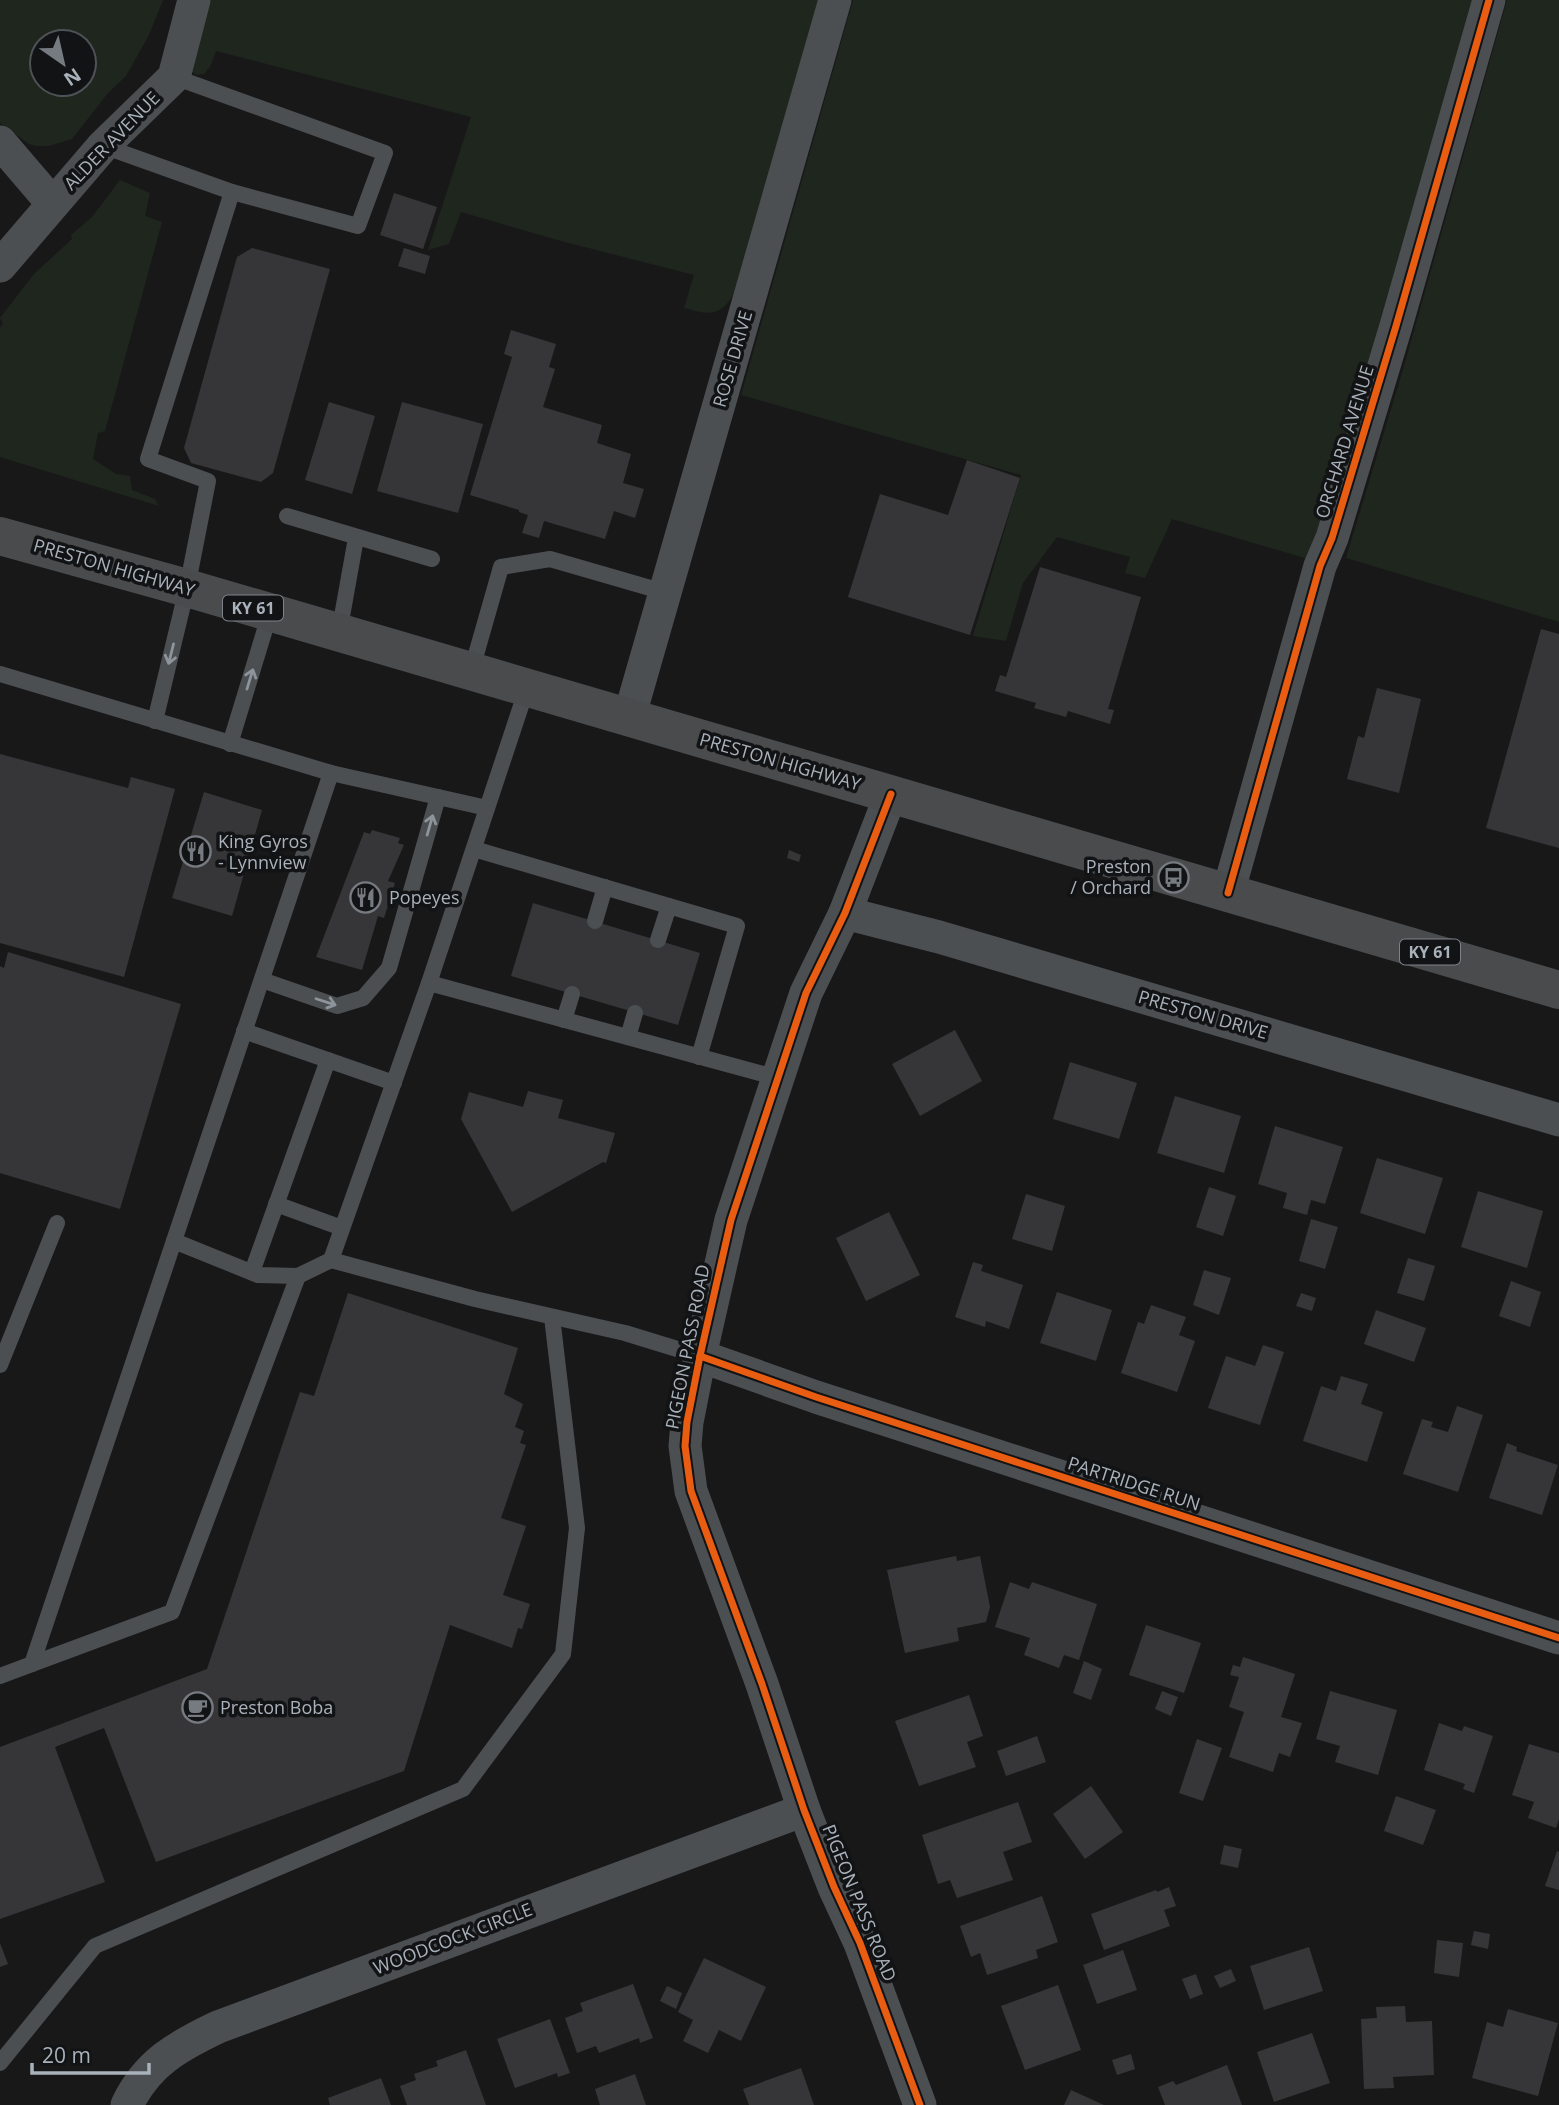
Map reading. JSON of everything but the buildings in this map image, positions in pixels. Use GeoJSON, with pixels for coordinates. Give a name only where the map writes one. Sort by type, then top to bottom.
{"type":"FeatureCollection","features":[{"type":"Feature","properties":{"kind":"main road","name":"PRESTON HIGHWAY"},"geometry":{"type":"LineString","coordinates":[[0,536],[187,588],[1559,990]]}},
{"type":"Feature","properties":{"kind":"street","name":"ALDER AVENUE"},"geometry":{"type":"LineString","coordinates":[[0,265],[103,146],[174,77],[194,0]]}},
{"type":"Feature","properties":{"kind":"street","name":"ROSE DRIVE"},"geometry":{"type":"LineString","coordinates":[[629,718],[835,0]]}},
{"type":"Feature","properties":{"kind":"street","name":"ORCHARD AVENUE"},"geometry":{"type":"LineString","coordinates":[[1228,893],[1316,579],[1332,538],[1396,326],[1489,0]]}},
{"type":"Feature","properties":{"kind":"street"},"geometry":{"type":"LineString","coordinates":[[0,142],[53,204]]}},
{"type":"Feature","properties":{"kind":"street","name":"PIGEON PASS ROAD"},"geometry":{"type":"LineString","coordinates":[[891,794],[845,912],[806,993],[731,1220],[700,1356],[685,1446],[691,1491],[762,1684],[804,1810],[834,1887],[860,1943],[920,2105]]}},
{"type":"Feature","properties":{"kind":"street","name":"PRESTON DRIVE"},"geometry":{"type":"LineString","coordinates":[[845,912],[939,937],[1559,1120]]}},
{"type":"Feature","properties":{"kind":"street","name":"PARTRIDGE RUN"},"geometry":{"type":"LineString","coordinates":[[700,1356],[828,1401],[1559,1638]]}},
{"type":"Feature","properties":{"kind":"street","name":"WOODCOCK CIRCLE"},"geometry":{"type":"LineString","coordinates":[[127,2105],[134,2091],[153,2067],[179,2045],[218,2027],[804,1810]]}},
{"type":"Feature","properties":{"kind":"lane"},"geometry":{"type":"LineString","coordinates":[[103,146],[232,192],[358,226],[385,153],[174,77]]}},
{"type":"Feature","properties":{"kind":"lane"},"geometry":{"type":"LineString","coordinates":[[155,721],[187,588],[208,481],[148,458],[232,192]]}},
{"type":"Feature","properties":{"kind":"lane"},"geometry":{"type":"LineString","coordinates":[[287,516],[432,559]]}},
{"type":"Feature","properties":{"kind":"lane"},"geometry":{"type":"LineString","coordinates":[[339,633],[356,538]]}},
{"type":"Feature","properties":{"kind":"lane"},"geometry":{"type":"LineString","coordinates":[[471,671],[501,567],[550,559],[664,592]]}},
{"type":"Feature","properties":{"kind":"lane"},"geometry":{"type":"LineString","coordinates":[[230,744],[270,613]]}},
{"type":"Feature","properties":{"kind":"lane"},"geometry":{"type":"LineString","coordinates":[[0,674],[331,773],[487,808]]}},
{"type":"Feature","properties":{"kind":"lane"},"geometry":{"type":"LineString","coordinates":[[331,1260],[429,983],[527,688]]}},
{"type":"Feature","properties":{"kind":"lane"},"geometry":{"type":"LineString","coordinates":[[32,1664],[331,773]]}},
{"type":"Feature","properties":{"kind":"lane"},"geometry":{"type":"LineString","coordinates":[[262,979],[337,1006],[363,998],[390,968],[438,797]]}},
{"type":"Feature","properties":{"kind":"lane"},"geometry":{"type":"LineString","coordinates":[[474,849],[737,926],[699,1057]]}},
{"type":"Feature","properties":{"kind":"lane"},"geometry":{"type":"LineString","coordinates":[[594,921],[605,887]]}},
{"type":"Feature","properties":{"kind":"lane"},"geometry":{"type":"LineString","coordinates":[[658,940],[669,906]]}},
{"type":"Feature","properties":{"kind":"lane"},"geometry":{"type":"LineString","coordinates":[[429,983],[778,1078]]}},
{"type":"Feature","properties":{"kind":"lane"},"geometry":{"type":"LineString","coordinates":[[564,1020],[572,994]]}},
{"type":"Feature","properties":{"kind":"lane"},"geometry":{"type":"LineString","coordinates":[[628,1037],[635,1013]]}},
{"type":"Feature","properties":{"kind":"lane"},"geometry":{"type":"LineString","coordinates":[[244,1031],[394,1083]]}},
{"type":"Feature","properties":{"kind":"lane"},"geometry":{"type":"LineString","coordinates":[[251,1272],[328,1060]]}},
{"type":"Feature","properties":{"kind":"lane"},"geometry":{"type":"LineString","coordinates":[[276,1204],[342,1228]]}},
{"type":"Feature","properties":{"kind":"lane"},"geometry":{"type":"LineString","coordinates":[[0,1365],[57,1223]]}},
{"type":"Feature","properties":{"kind":"lane"},"geometry":{"type":"LineString","coordinates":[[174,1241],[258,1275],[298,1276],[331,1260],[475,1299],[625,1333],[700,1356]]}},
{"type":"Feature","properties":{"kind":"lane"},"geometry":{"type":"LineString","coordinates":[[0,1676],[172,1612],[298,1276]]}},
{"type":"Feature","properties":{"kind":"lane"},"geometry":{"type":"LineString","coordinates":[[0,2063],[95,1946],[463,1788],[563,1654],[578,1528],[552,1317]]}},
{"type":"Feature","properties":{"kind":"shaded area"},"geometry":{"type":"Polygon","coordinates":[[[0,0],[163,0],[149,35],[126,76],[108,93],[72,139],[49,146],[29,144],[0,123],[0,0]]]}},
{"type":"Feature","properties":{"kind":"shaded area"},"geometry":{"type":"Polygon","coordinates":[[[205,0],[821,0],[742,282],[725,306],[706,313],[684,308],[694,275],[461,212],[449,244],[428,250],[471,117],[216,51],[210,67],[204,74],[196,75],[187,67],[205,0]]]}},
{"type":"Feature","properties":{"kind":"shaded area"},"geometry":{"type":"Polygon","coordinates":[[[853,0],[1475,0],[1388,307],[1308,559],[1172,519],[1145,578],[1125,573],[1130,557],[1057,537],[1023,583],[1006,641],[973,636],[1021,475],[741,395],[853,0]]]}},
{"type":"Feature","properties":{"kind":"shaded area"},"geometry":{"type":"Polygon","coordinates":[[[1507,0],[1559,0],[1559,622],[1346,558],[1404,366],[1507,0]]]}},
{"type":"Feature","properties":{"kind":"shaded area"},"geometry":{"type":"Polygon","coordinates":[[[120,180],[150,193],[145,216],[162,222],[105,431],[98,433],[93,459],[116,474],[130,476],[132,490],[155,499],[159,506],[0,457],[0,328],[3,323],[0,318],[34,274],[72,239],[71,235],[92,217],[120,180]]]}},
{"type":"Feature","properties":{"kind":"cycle path"},"geometry":{"type":"LineString","coordinates":[[1228,893],[1320,566],[1332,538],[1396,326],[1489,0]]}},
{"type":"Feature","properties":{"kind":"cycle path"},"geometry":{"type":"LineString","coordinates":[[891,794],[845,913],[806,993],[731,1220],[700,1356],[685,1446],[691,1491],[762,1684],[804,1810],[834,1887],[860,1943],[920,2105]]}},
{"type":"Feature","properties":{"kind":"cycle path"},"geometry":{"type":"LineString","coordinates":[[700,1356],[816,1397],[1559,1638]]}},
{"type":"Feature","properties":{"kind":"place","name":"King Gyros - Lynnview"},"geometry":{"type":"Point","coordinates":[195,852]}},
{"type":"Feature","properties":{"kind":"place","name":"Preston / Orchard"},"geometry":{"type":"Point","coordinates":[1174,877]}},
{"type":"Feature","properties":{"kind":"place","name":"Popeyes"},"geometry":{"type":"Point","coordinates":[366,898]}},
{"type":"Feature","properties":{"kind":"place","name":"Preston Boba"},"geometry":{"type":"Point","coordinates":[197,1708]}}]}
